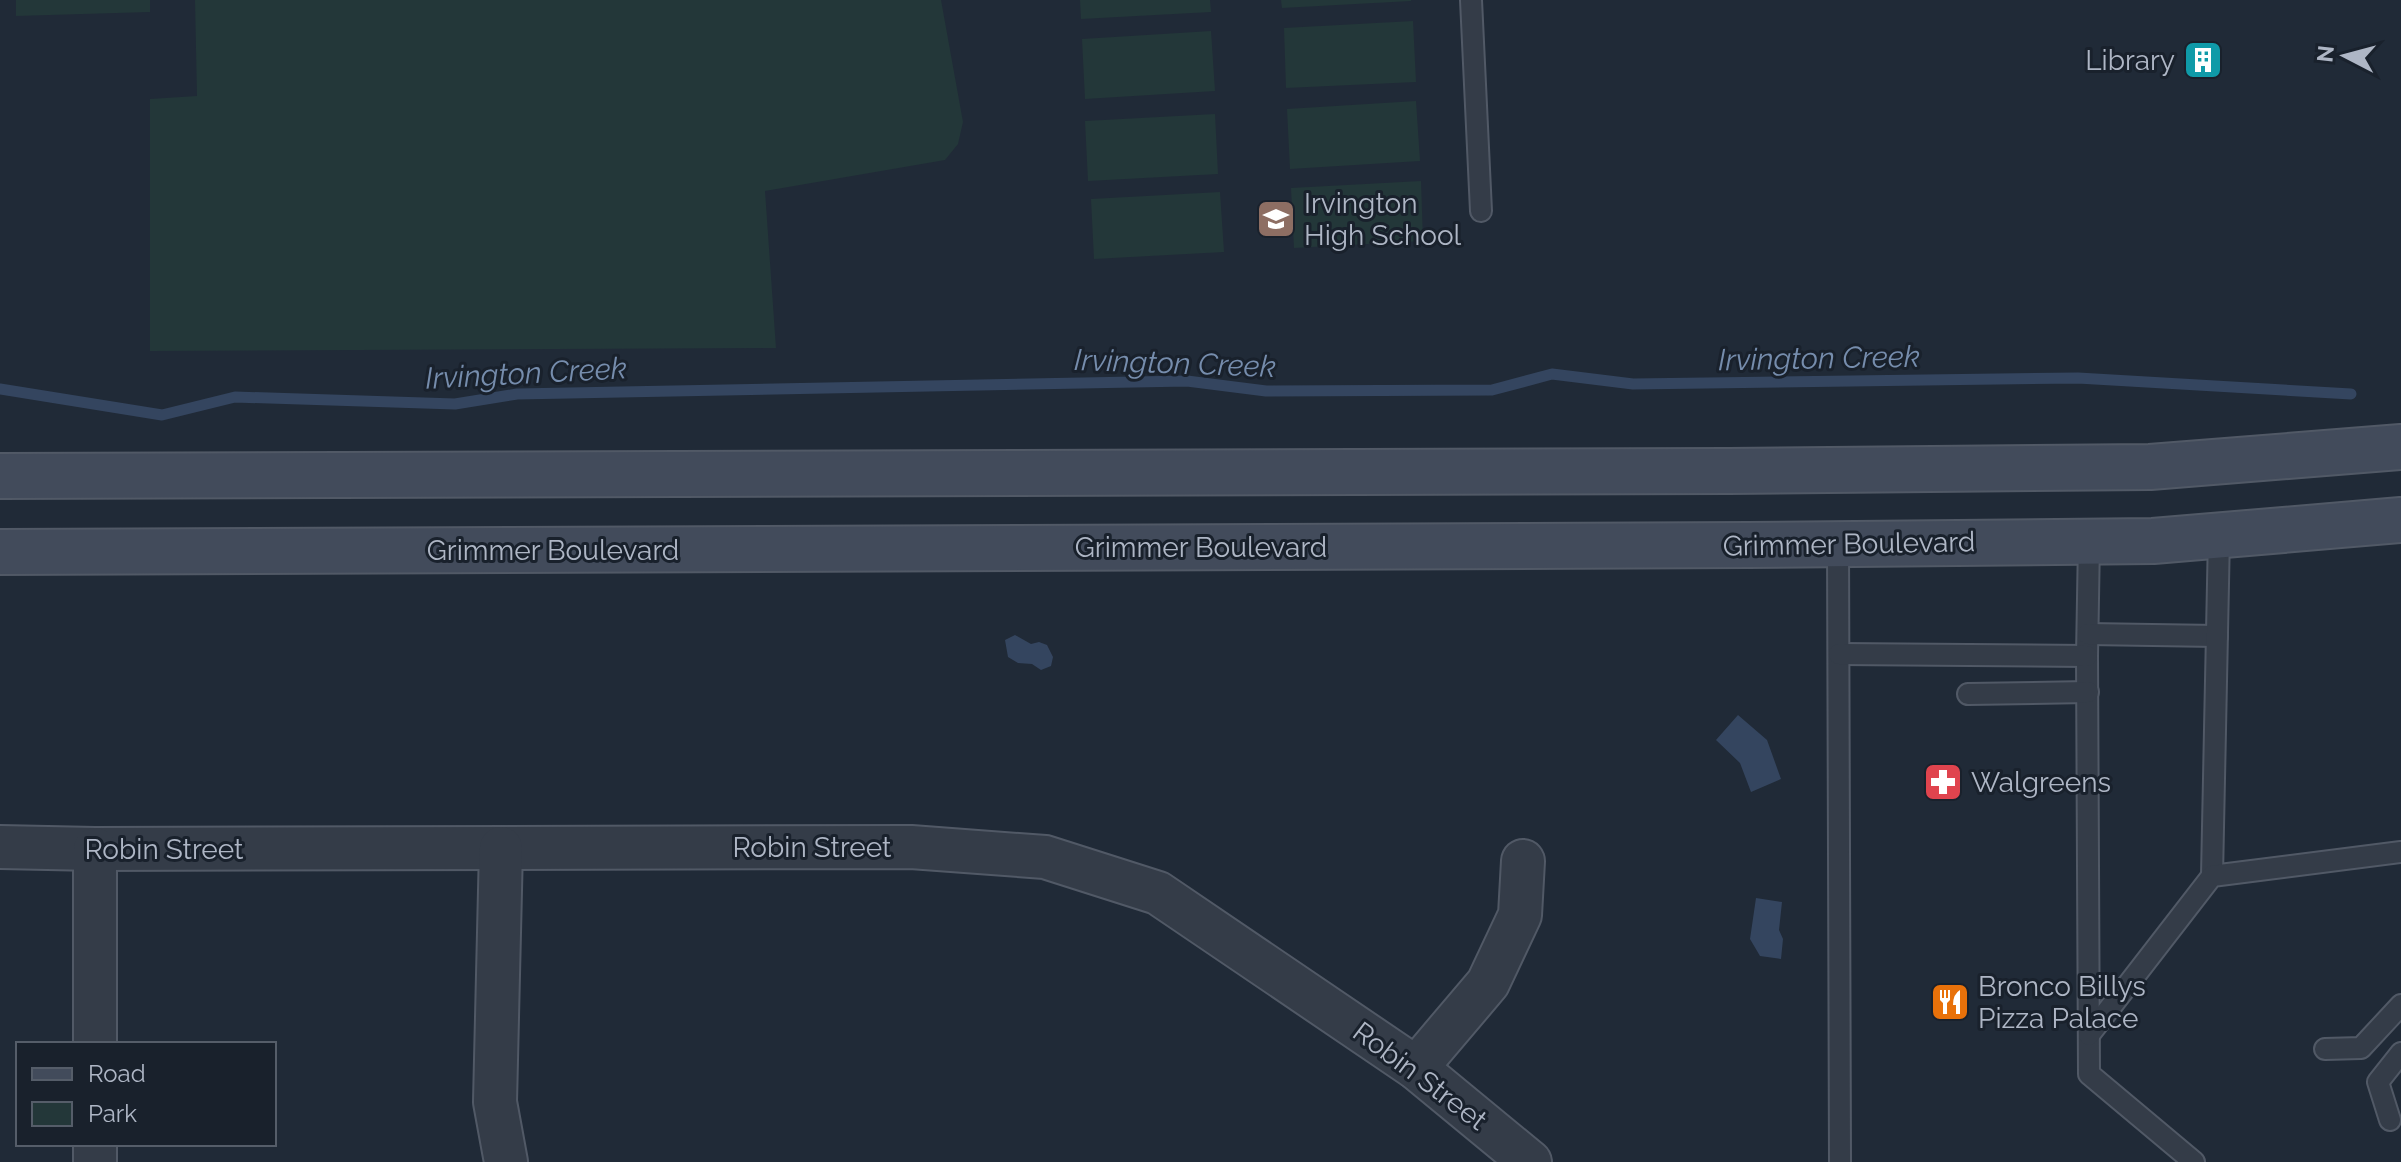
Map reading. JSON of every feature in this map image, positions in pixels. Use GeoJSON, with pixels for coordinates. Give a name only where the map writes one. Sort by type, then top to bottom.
{"type":"FeatureCollection","features":[{"type":"Feature","properties":{"kind":"main road"},"geometry":{"type":"LineString","coordinates":[[0,476],[2150,467],[2401,447]]}},
{"type":"Feature","properties":{"kind":"main road","name":"Grimmer Boulevard"},"geometry":{"type":"LineString","coordinates":[[0,552],[2153,541],[2401,520]]}},
{"type":"Feature","properties":{"kind":"street","name":"Robin Street"},"geometry":{"type":"LineString","coordinates":[[0,847],[911,847],[1045,857],[1158,893],[1416,1068],[1530,1162]]}},
{"type":"Feature","properties":{"kind":"street"},"geometry":{"type":"LineString","coordinates":[[501,848],[495,1102],[506,1162]]}},
{"type":"Feature","properties":{"kind":"street"},"geometry":{"type":"LineString","coordinates":[[95,849],[95,1042]]}},
{"type":"Feature","properties":{"kind":"street"},"geometry":{"type":"LineString","coordinates":[[1416,1068],[1488,983],[1520,915],[1523,861]]}},
{"type":"Feature","properties":{"kind":"lane"},"geometry":{"type":"LineString","coordinates":[[1471,0],[1481,211]]}},
{"type":"Feature","properties":{"kind":"lane"},"geometry":{"type":"LineString","coordinates":[[2089,1035],[2212,876],[2219,535]]}},
{"type":"Feature","properties":{"kind":"lane"},"geometry":{"type":"LineString","coordinates":[[2089,541],[2089,1074],[2194,1162]]}},
{"type":"Feature","properties":{"kind":"lane"},"geometry":{"type":"LineString","coordinates":[[1838,544],[1840,1162]]}},
{"type":"Feature","properties":{"kind":"lane"},"geometry":{"type":"LineString","coordinates":[[2088,634],[2217,636]]}},
{"type":"Feature","properties":{"kind":"lane"},"geometry":{"type":"LineString","coordinates":[[1839,654],[2087,656]]}},
{"type":"Feature","properties":{"kind":"lane"},"geometry":{"type":"LineString","coordinates":[[1968,694],[2088,692]]}},
{"type":"Feature","properties":{"kind":"lane"},"geometry":{"type":"LineString","coordinates":[[2212,876],[2401,852]]}},
{"type":"Feature","properties":{"kind":"lane"},"geometry":{"type":"LineString","coordinates":[[2325,1049],[2361,1048],[2401,1005]]}},
{"type":"Feature","properties":{"kind":"lane"},"geometry":{"type":"LineString","coordinates":[[2390,1120],[2378,1082],[2401,1053]]}},
{"type":"Feature","properties":{"kind":"green space"},"geometry":{"type":"Polygon","coordinates":[[[16,0],[150,0],[150,12],[16,16],[16,0]]]}},
{"type":"Feature","properties":{"kind":"green space"},"geometry":{"type":"Polygon","coordinates":[[[195,0],[941,0],[963,122],[958,144],[945,160],[765,191],[776,348],[150,351],[150,99],[197,96],[195,0]]]}},
{"type":"Feature","properties":{"kind":"green space"},"geometry":{"type":"Polygon","coordinates":[[[1080,0],[1210,0],[1211,12],[1081,19],[1080,0]]]}},
{"type":"Feature","properties":{"kind":"green space"},"geometry":{"type":"Polygon","coordinates":[[[1281,0],[1411,0],[1411,1],[1282,8],[1281,0]]]}},
{"type":"Feature","properties":{"kind":"green space"},"geometry":{"type":"Polygon","coordinates":[[[1413,21],[1416,82],[1286,88],[1284,28],[1413,21]]]}},
{"type":"Feature","properties":{"kind":"green space"},"geometry":{"type":"Polygon","coordinates":[[[1211,31],[1215,91],[1085,99],[1082,39],[1211,31]]]}},
{"type":"Feature","properties":{"kind":"green space"},"geometry":{"type":"Polygon","coordinates":[[[1416,101],[1420,161],[1290,169],[1287,109],[1416,101]]]}},
{"type":"Feature","properties":{"kind":"green space"},"geometry":{"type":"Polygon","coordinates":[[[1215,114],[1218,174],[1088,181],[1085,121],[1215,114]]]}},
{"type":"Feature","properties":{"kind":"green space"},"geometry":{"type":"Polygon","coordinates":[[[1421,181],[1423,241],[1294,248],[1291,188],[1421,181]]]}},
{"type":"Feature","properties":{"kind":"green space"},"geometry":{"type":"Polygon","coordinates":[[[1220,192],[1224,252],[1094,259],[1091,199],[1220,192]]]}},
{"type":"Feature","properties":{"kind":"water"},"geometry":{"type":"Polygon","coordinates":[[[1015,635],[1031,644],[1039,642],[1047,645],[1053,657],[1051,666],[1041,670],[1008,657],[1005,640],[1015,635]]]}},
{"type":"Feature","properties":{"kind":"water"},"geometry":{"type":"Polygon","coordinates":[[[1738,715],[1767,740],[1781,779],[1751,792],[1740,763],[1716,740],[1738,715]]]}},
{"type":"Feature","properties":{"kind":"water"},"geometry":{"type":"Polygon","coordinates":[[[1756,898],[1782,902],[1779,930],[1783,939],[1781,959],[1760,956],[1750,939],[1756,898]]]}},
{"type":"Feature","properties":{"kind":"waterway","name":"Irvington Creek"},"geometry":{"type":"LineString","coordinates":[[0,389],[162,415],[235,397],[455,404],[517,394],[1187,381],[1266,391],[1492,390],[1552,374],[1633,384],[2078,378],[2351,394]]}},
{"type":"Feature","properties":{"kind":"place","name":"Library"},"geometry":{"type":"Point","coordinates":[2203,60]}},
{"type":"Feature","properties":{"kind":"place","name":"Irvington High School"},"geometry":{"type":"Point","coordinates":[1276,219]}},
{"type":"Feature","properties":{"kind":"place","name":"Walgreens"},"geometry":{"type":"Point","coordinates":[1943,782]}},
{"type":"Feature","properties":{"kind":"place","name":"Bronco Billys Pizza Palace"},"geometry":{"type":"Point","coordinates":[1950,1002]}}]}
